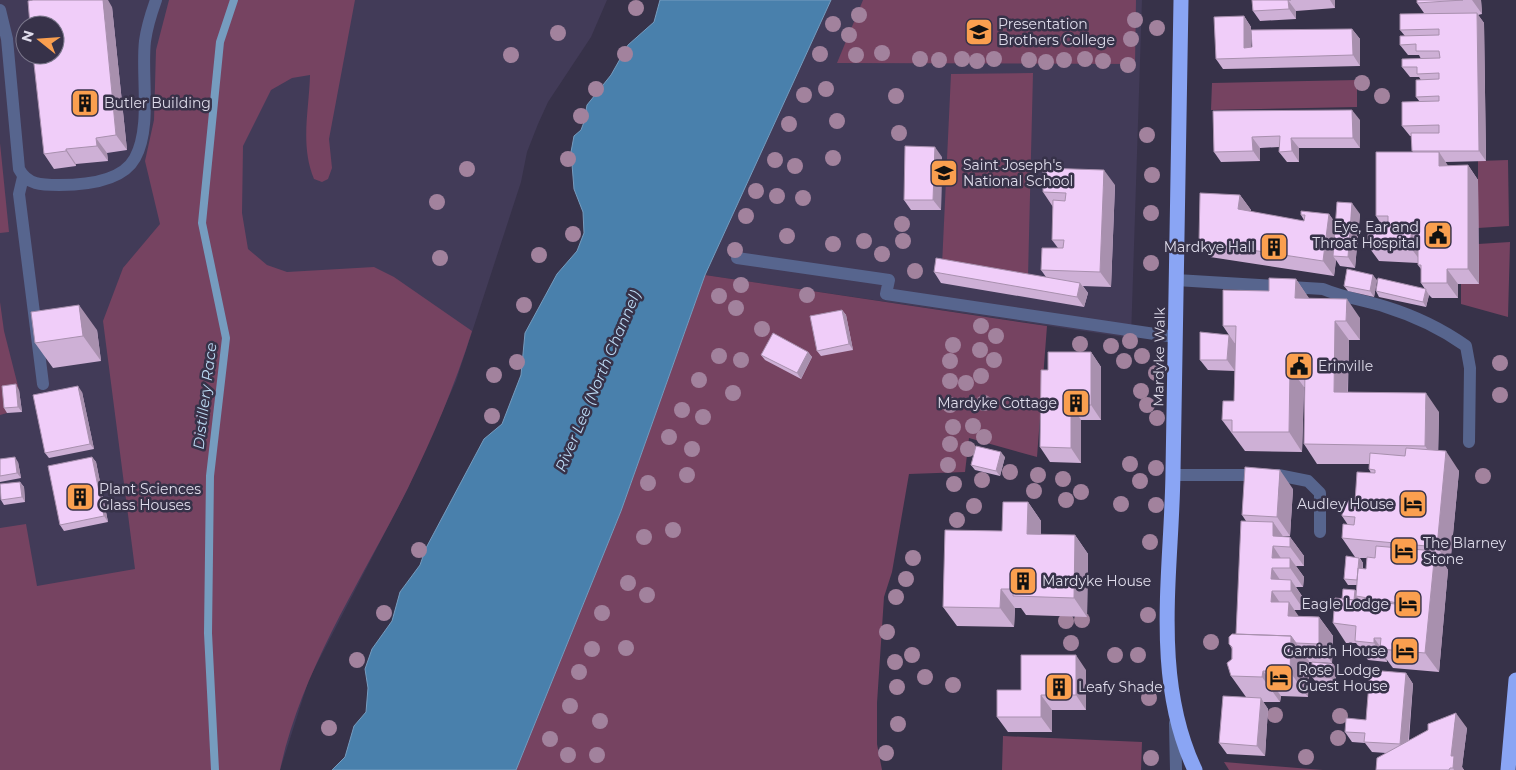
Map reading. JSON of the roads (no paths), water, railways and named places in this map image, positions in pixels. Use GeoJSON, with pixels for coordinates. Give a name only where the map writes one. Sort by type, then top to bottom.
{"type":"FeatureCollection","features":[{"type":"Feature","properties":{"kind":"highway","name":"Mardyke Walk"},"geometry":{"type":"LineString","coordinates":[[1181,0],[1173,476],[1167,644],[1175,715],[1184,746],[1196,770]]}},
{"type":"Feature","properties":{"kind":"highway"},"geometry":{"type":"LineString","coordinates":[[1508,770],[1513,753],[1516,680]]}},
{"type":"Feature","properties":{"kind":"street"},"geometry":{"type":"LineString","coordinates":[[23,177],[34,183],[47,185],[92,182],[122,172],[134,160],[140,145],[143,121],[145,42],[148,20],[156,0]]}},
{"type":"Feature","properties":{"kind":"street"},"geometry":{"type":"LineString","coordinates":[[0,10],[7,39],[16,156],[23,177],[19,194],[43,384]]}},
{"type":"Feature","properties":{"kind":"street"},"geometry":{"type":"LineString","coordinates":[[737,258],[889,280],[886,294],[1175,337]]}},
{"type":"Feature","properties":{"kind":"street"},"geometry":{"type":"LineString","coordinates":[[1176,280],[1323,289],[1341,297],[1386,307],[1444,331],[1466,346],[1470,368],[1468,442]]}},
{"type":"Feature","properties":{"kind":"street"},"geometry":{"type":"LineString","coordinates":[[1173,476],[1278,475],[1308,482],[1320,494],[1322,502],[1320,532]]}},
{"type":"Feature","properties":{"kind":"street","name":"Mardyke Walk"},"geometry":{"type":"LineString","coordinates":[[1175,715],[1176,770]]}},
{"type":"Feature","properties":{"kind":"water","name":"River Lee (North Channel)"},"geometry":{"type":"Polygon","coordinates":[[[660,0],[831,0],[705,275],[621,511],[516,770],[332,770],[345,757],[354,726],[366,712],[368,688],[365,669],[372,649],[392,621],[400,592],[420,565],[426,548],[484,439],[502,424],[521,375],[525,333],[557,274],[577,251],[584,233],[583,212],[574,189],[571,152],[574,136],[581,130],[584,122],[587,105],[611,75],[628,45],[654,22],[660,0]]]}},
{"type":"Feature","properties":{"kind":"waterway","name":"Distillery Race"},"geometry":{"type":"LineString","coordinates":[[215,770],[208,633],[210,476],[226,338],[202,223],[220,42],[234,0]]}},
{"type":"Feature","properties":{"kind":"place","name":"Presentation Brothers College"},"geometry":{"type":"Point","coordinates":[979,32]}},
{"type":"Feature","properties":{"kind":"place","name":"Butler Building"},"geometry":{"type":"Point","coordinates":[85,103]}},
{"type":"Feature","properties":{"kind":"place","name":"Saint Joseph's National School"},"geometry":{"type":"Point","coordinates":[944,173]}},
{"type":"Feature","properties":{"kind":"place","name":"Eye, Ear and Throat Hospital"},"geometry":{"type":"Point","coordinates":[1438,235]}},
{"type":"Feature","properties":{"kind":"place","name":"Mardkye Hall"},"geometry":{"type":"Point","coordinates":[1274,247]}},
{"type":"Feature","properties":{"kind":"place","name":"Erinville"},"geometry":{"type":"Point","coordinates":[1299,366]}},
{"type":"Feature","properties":{"kind":"place","name":"Mardyke Cottage"},"geometry":{"type":"Point","coordinates":[1076,403]}},
{"type":"Feature","properties":{"kind":"place","name":"Plant Sciences Glass Houses"},"geometry":{"type":"Point","coordinates":[80,497]}},
{"type":"Feature","properties":{"kind":"place","name":"Audley House"},"geometry":{"type":"Point","coordinates":[1413,504]}},
{"type":"Feature","properties":{"kind":"place","name":"The Blarney Stone"},"geometry":{"type":"Point","coordinates":[1404,551]}},
{"type":"Feature","properties":{"kind":"place","name":"Mardyke House"},"geometry":{"type":"Point","coordinates":[1023,581]}},
{"type":"Feature","properties":{"kind":"place","name":"Eagle Lodge"},"geometry":{"type":"Point","coordinates":[1408,604]}},
{"type":"Feature","properties":{"kind":"place","name":"Garnish House"},"geometry":{"type":"Point","coordinates":[1405,651]}},
{"type":"Feature","properties":{"kind":"place","name":"Rose Lodge Guest House"},"geometry":{"type":"Point","coordinates":[1279,678]}},
{"type":"Feature","properties":{"kind":"place","name":"Leafy Shade"},"geometry":{"type":"Point","coordinates":[1059,687]}}]}
